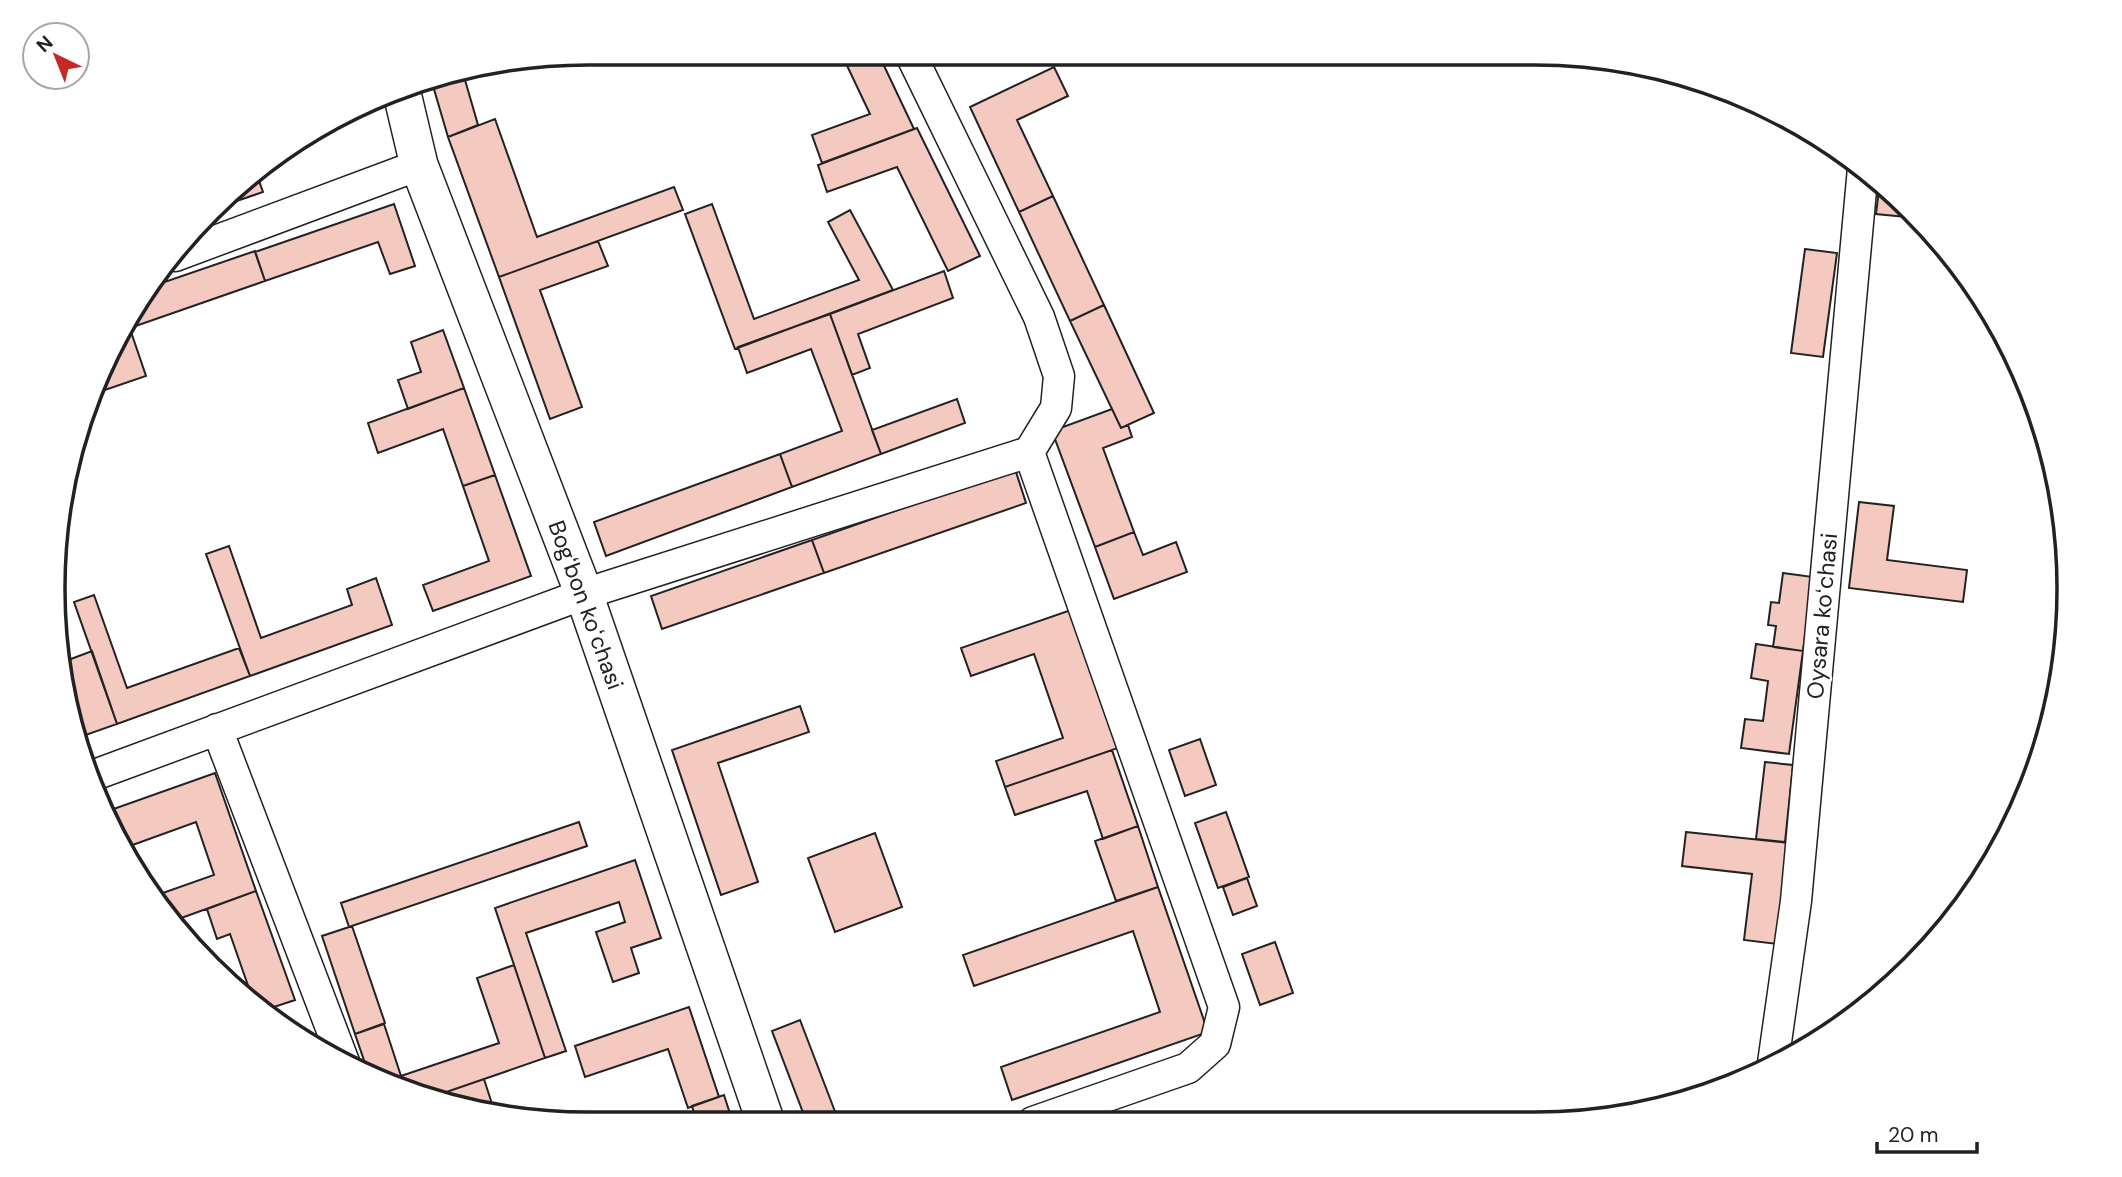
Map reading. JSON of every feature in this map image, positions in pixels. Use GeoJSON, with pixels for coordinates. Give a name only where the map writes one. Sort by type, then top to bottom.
{"type":"FeatureCollection","features":[{"type":"Feature","properties":{"kind":"street"},"geometry":{"type":"LineString","coordinates":[[99,773],[584,594],[1029,452],[1056,408],[1059,376],[1039,317],[916,65]]}},
{"type":"Feature","properties":{"kind":"street","name":"Bogʻbon koʻchasi"},"geometry":{"type":"LineString","coordinates":[[403,99],[419,165],[584,594],[762,1112]]}},
{"type":"Feature","properties":{"kind":"street"},"geometry":{"type":"LineString","coordinates":[[189,251],[419,165]]}},
{"type":"Feature","properties":{"kind":"street","name":"Oysara koʻchasi"},"geometry":{"type":"LineString","coordinates":[[1774,1053],[1796,901],[1862,181]]}},
{"type":"Feature","properties":{"kind":"street"},"geometry":{"type":"LineString","coordinates":[[1029,452],[1224,1007],[1215,1044],[1188,1068],[1062,1112]]}},
{"type":"Feature","properties":{"kind":"street"},"geometry":{"type":"LineString","coordinates":[[217,729],[339,1048]]}},
{"type":"Feature","properties":{"kind":"building"},"geometry":{"type":"Polygon","coordinates":[[[847,65],[884,65],[914,129],[822,163],[812,135],[870,114],[847,65]]]}},
{"type":"Feature","properties":{"kind":"building"},"geometry":{"type":"Polygon","coordinates":[[[1054,67],[1068,96],[1017,120],[1053,196],[1019,212],[970,107],[1054,67]]]}},
{"type":"Feature","properties":{"kind":"building"},"geometry":{"type":"Polygon","coordinates":[[[465,80],[478,125],[448,137],[434,89],[465,80]]]}},
{"type":"Feature","properties":{"kind":"building"},"geometry":{"type":"Polygon","coordinates":[[[495,119],[537,237],[674,187],[683,210],[499,277],[448,137],[495,119]]]}},
{"type":"Feature","properties":{"kind":"building"},"geometry":{"type":"Polygon","coordinates":[[[917,128],[980,256],[948,271],[897,167],[827,192],[818,165],[917,128]]]}},
{"type":"Feature","properties":{"kind":"building"},"geometry":{"type":"Polygon","coordinates":[[[259,182],[263,192],[236,201],[259,182]]]}},
{"type":"Feature","properties":{"kind":"building"},"geometry":{"type":"Polygon","coordinates":[[[1878,194],[1903,217],[1876,214],[1878,194]]]}},
{"type":"Feature","properties":{"kind":"building"},"geometry":{"type":"Polygon","coordinates":[[[1053,196],[1104,305],[1070,321],[1019,212],[1053,196]]]}},
{"type":"Feature","properties":{"kind":"building"},"geometry":{"type":"Polygon","coordinates":[[[394,204],[415,266],[390,274],[378,242],[265,281],[255,252],[394,204]]]}},
{"type":"Feature","properties":{"kind":"building"},"geometry":{"type":"Polygon","coordinates":[[[712,204],[754,319],[859,280],[828,222],[850,210],[893,290],[735,349],[685,214],[712,204]]]}},
{"type":"Feature","properties":{"kind":"building"},"geometry":{"type":"Polygon","coordinates":[[[598,241],[608,266],[540,290],[582,407],[550,419],[499,277],[598,241]]]}},
{"type":"Feature","properties":{"kind":"building"},"geometry":{"type":"Polygon","coordinates":[[[1805,249],[1837,253],[1823,357],[1791,353],[1805,249]]]}},
{"type":"Feature","properties":{"kind":"building"},"geometry":{"type":"Polygon","coordinates":[[[255,251],[265,281],[136,326],[164,282],[255,251]]]}},
{"type":"Feature","properties":{"kind":"building"},"geometry":{"type":"Polygon","coordinates":[[[944,271],[953,298],[858,334],[870,368],[852,375],[830,314],[944,271]]]}},
{"type":"Feature","properties":{"kind":"building"},"geometry":{"type":"Polygon","coordinates":[[[1104,305],[1154,413],[1121,428],[1070,321],[1104,305]]]}},
{"type":"Feature","properties":{"kind":"building"},"geometry":{"type":"Polygon","coordinates":[[[830,314],[881,454],[792,487],[780,454],[842,431],[811,349],[747,373],[738,347],[830,314]]]}},
{"type":"Feature","properties":{"kind":"building"},"geometry":{"type":"Polygon","coordinates":[[[443,330],[464,388],[408,409],[398,380],[421,372],[411,342],[443,330]]]}},
{"type":"Feature","properties":{"kind":"building"},"geometry":{"type":"Polygon","coordinates":[[[132,333],[146,376],[104,390],[132,333]]]}},
{"type":"Feature","properties":{"kind":"building"},"geometry":{"type":"Polygon","coordinates":[[[464,388],[495,475],[463,486],[443,429],[378,453],[368,423],[464,388]]]}},
{"type":"Feature","properties":{"kind":"building"},"geometry":{"type":"Polygon","coordinates":[[[957,399],[965,423],[881,454],[872,430],[957,399]]]}},
{"type":"Feature","properties":{"kind":"building"},"geometry":{"type":"Polygon","coordinates":[[[1112,409],[1121,428],[1128,425],[1132,437],[1103,448],[1134,532],[1095,547],[1052,431],[1112,409]]]}},
{"type":"Feature","properties":{"kind":"building"},"geometry":{"type":"Polygon","coordinates":[[[780,454],[792,487],[606,556],[594,522],[780,454]]]}},
{"type":"Feature","properties":{"kind":"building"},"geometry":{"type":"Polygon","coordinates":[[[1015,469],[1026,503],[824,573],[812,540],[1015,469]]]}},
{"type":"Feature","properties":{"kind":"building"},"geometry":{"type":"Polygon","coordinates":[[[495,475],[531,576],[433,611],[423,585],[489,561],[463,486],[495,475]]]}},
{"type":"Feature","properties":{"kind":"building"},"geometry":{"type":"Polygon","coordinates":[[[1859,502],[1894,506],[1887,560],[1967,570],[1963,602],[1849,588],[1859,502]]]}},
{"type":"Feature","properties":{"kind":"building"},"geometry":{"type":"Polygon","coordinates":[[[1134,532],[1143,555],[1176,542],[1187,572],[1114,599],[1095,547],[1134,532]]]}},
{"type":"Feature","properties":{"kind":"building"},"geometry":{"type":"Polygon","coordinates":[[[812,540],[824,573],[662,629],[651,596],[812,540]]]}},
{"type":"Feature","properties":{"kind":"building"},"geometry":{"type":"Polygon","coordinates":[[[229,546],[261,638],[352,605],[347,589],[376,578],[392,625],[250,676],[206,554],[229,546]]]}},
{"type":"Feature","properties":{"kind":"building"},"geometry":{"type":"Polygon","coordinates":[[[1783,573],[1813,577],[1803,651],[1773,647],[1776,626],[1768,625],[1771,602],[1779,603],[1783,573]]]}},
{"type":"Feature","properties":{"kind":"building"},"geometry":{"type":"Polygon","coordinates":[[[94,595],[127,688],[239,648],[250,676],[117,724],[74,602],[94,595]]]}},
{"type":"Feature","properties":{"kind":"building"},"geometry":{"type":"Polygon","coordinates":[[[1071,610],[1118,748],[1005,787],[996,761],[1063,738],[1034,654],[971,676],[961,648],[1071,610]]]}},
{"type":"Feature","properties":{"kind":"building"},"geometry":{"type":"Polygon","coordinates":[[[1756,644],[1803,651],[1789,754],[1741,748],[1745,719],[1763,721],[1768,681],[1751,678],[1756,644]]]}},
{"type":"Feature","properties":{"kind":"building"},"geometry":{"type":"Polygon","coordinates":[[[92,651],[117,724],[86,735],[69,660],[92,651]]]}},
{"type":"Feature","properties":{"kind":"building"},"geometry":{"type":"Polygon","coordinates":[[[800,706],[809,732],[718,763],[758,882],[721,895],[672,750],[800,706]]]}},
{"type":"Feature","properties":{"kind":"building"},"geometry":{"type":"Polygon","coordinates":[[[1200,739],[1216,785],[1185,796],[1169,750],[1200,739]]]}},
{"type":"Feature","properties":{"kind":"building"},"geometry":{"type":"Polygon","coordinates":[[[1112,750],[1138,826],[1103,839],[1087,791],[1015,815],[1005,787],[1112,750]]]}},
{"type":"Feature","properties":{"kind":"building"},"geometry":{"type":"Polygon","coordinates":[[[1765,762],[1793,765],[1785,842],[1756,839],[1765,762]]]}},
{"type":"Feature","properties":{"kind":"building"},"geometry":{"type":"Polygon","coordinates":[[[215,773],[256,891],[182,918],[163,893],[214,875],[196,822],[132,845],[114,809],[215,773]]]}},
{"type":"Feature","properties":{"kind":"building"},"geometry":{"type":"Polygon","coordinates":[[[1226,812],[1249,877],[1218,888],[1195,823],[1226,812]]]}},
{"type":"Feature","properties":{"kind":"building"},"geometry":{"type":"Polygon","coordinates":[[[579,822],[587,846],[349,927],[341,903],[579,822]]]}},
{"type":"Feature","properties":{"kind":"building"},"geometry":{"type":"Polygon","coordinates":[[[1138,826],[1158,887],[1116,901],[1095,841],[1138,826]]]}},
{"type":"Feature","properties":{"kind":"building"},"geometry":{"type":"Polygon","coordinates":[[[1686,832],[1789,843],[1777,944],[1744,940],[1752,874],[1682,866],[1686,832]]]}},
{"type":"Feature","properties":{"kind":"building"},"geometry":{"type":"Polygon","coordinates":[[[875,833],[902,907],[835,932],[808,858],[875,833]]]}},
{"type":"Feature","properties":{"kind":"building"},"geometry":{"type":"Polygon","coordinates":[[[635,860],[661,938],[631,948],[639,973],[613,982],[596,932],[625,922],[619,902],[526,933],[566,1051],[545,1058],[495,908],[635,860]]]}},
{"type":"Feature","properties":{"kind":"building"},"geometry":{"type":"Polygon","coordinates":[[[1247,878],[1257,906],[1233,915],[1223,887],[1247,878]]]}},
{"type":"Feature","properties":{"kind":"building"},"geometry":{"type":"Polygon","coordinates":[[[1158,887],[1208,1032],[1012,1100],[1001,1067],[1160,1012],[1133,931],[974,986],[963,955],[1158,887]]]}},
{"type":"Feature","properties":{"kind":"building"},"geometry":{"type":"Polygon","coordinates":[[[256,891],[295,1000],[274,1007],[248,986],[230,934],[217,939],[207,909],[256,891]]]}},
{"type":"Feature","properties":{"kind":"building"},"geometry":{"type":"Polygon","coordinates":[[[352,926],[385,1023],[355,1034],[322,936],[352,926]]]}},
{"type":"Feature","properties":{"kind":"building"},"geometry":{"type":"Polygon","coordinates":[[[1275,942],[1293,993],[1260,1005],[1242,954],[1275,942]]]}},
{"type":"Feature","properties":{"kind":"building"},"geometry":{"type":"Polygon","coordinates":[[[514,965],[545,1058],[446,1092],[420,1084],[364,1061],[355,1034],[384,1024],[401,1076],[499,1043],[477,978],[514,965]]]}},
{"type":"Feature","properties":{"kind":"building"},"geometry":{"type":"Polygon","coordinates":[[[689,1007],[719,1097],[688,1108],[668,1049],[585,1077],[575,1046],[689,1007]]]}},
{"type":"Feature","properties":{"kind":"building"},"geometry":{"type":"Polygon","coordinates":[[[800,1020],[835,1112],[803,1112],[772,1031],[800,1020]]]}},
{"type":"Feature","properties":{"kind":"building"},"geometry":{"type":"Polygon","coordinates":[[[484,1079],[492,1103],[453,1094],[446,1092],[484,1079]]]}},
{"type":"Feature","properties":{"kind":"building"},"geometry":{"type":"Polygon","coordinates":[[[724,1095],[729,1112],[694,1112],[692,1106],[724,1095]]]}}]}
